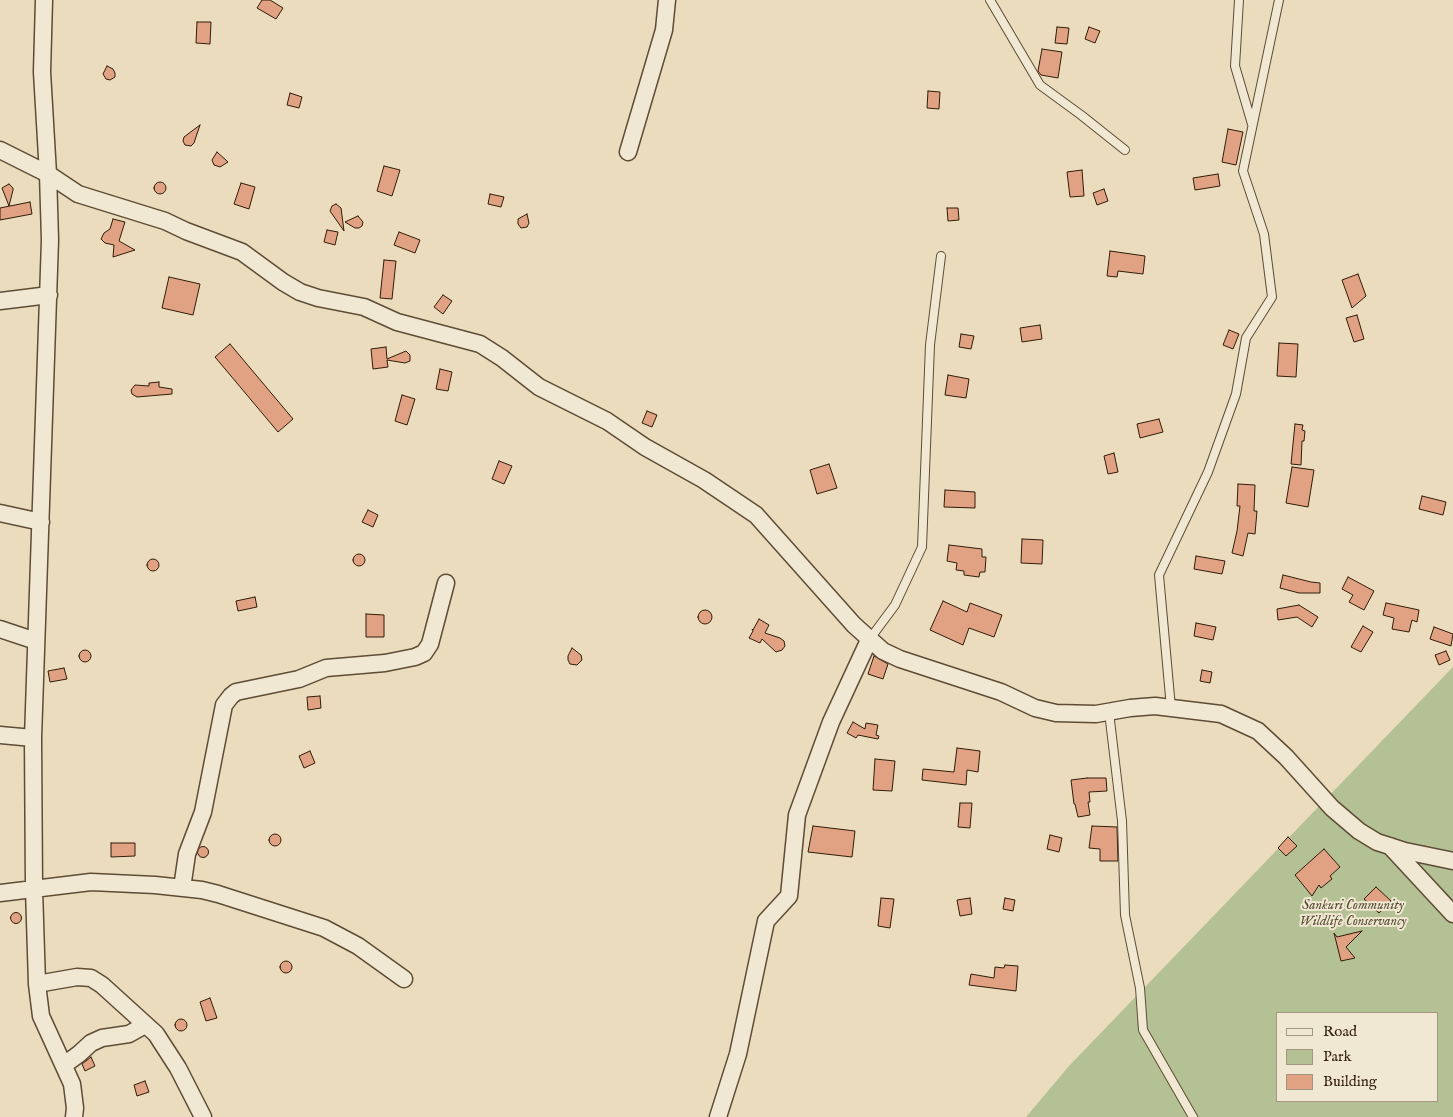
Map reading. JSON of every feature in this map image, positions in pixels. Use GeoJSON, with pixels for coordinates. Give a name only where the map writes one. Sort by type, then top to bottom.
{"type":"FeatureCollection","features":[{"type":"Feature","properties":{"kind":"street"},"geometry":{"type":"LineString","coordinates":[[44,0],[42,72],[50,240],[33,738],[34,889],[37,984],[41,1016],[72,1084],[75,1108],[74,1117]]}},
{"type":"Feature","properties":{"kind":"street"},"geometry":{"type":"LineString","coordinates":[[628,152],[664,30],[668,0]]}},
{"type":"Feature","properties":{"kind":"street"},"geometry":{"type":"LineString","coordinates":[[0,150],[48,174],[78,194],[165,221],[242,252],[300,292],[318,298],[364,307],[397,322],[480,344],[502,358],[539,387],[607,422],[645,447],[704,480],[756,516],[869,640],[900,660],[1001,692],[1035,708],[1056,713],[1096,714],[1155,706],[1221,714],[1258,731],[1286,757],[1332,808],[1377,842],[1453,861]]}},
{"type":"Feature","properties":{"kind":"street"},"geometry":{"type":"LineString","coordinates":[[0,301],[49,296]]}},
{"type":"Feature","properties":{"kind":"street"},"geometry":{"type":"LineString","coordinates":[[0,513],[41,522]]}},
{"type":"Feature","properties":{"kind":"street"},"geometry":{"type":"LineString","coordinates":[[182,888],[187,854],[203,812],[224,705],[231,696],[236,692],[299,679],[326,668],[385,663],[415,657],[424,653],[430,644],[446,583]]}},
{"type":"Feature","properties":{"kind":"street"},"geometry":{"type":"LineString","coordinates":[[0,629],[36,641]]}},
{"type":"Feature","properties":{"kind":"street"},"geometry":{"type":"LineString","coordinates":[[718,1117],[738,1054],[766,921],[789,896],[797,815],[831,722],[869,640]]}},
{"type":"Feature","properties":{"kind":"street"},"geometry":{"type":"LineString","coordinates":[[0,736],[33,738]]}},
{"type":"Feature","properties":{"kind":"street"},"geometry":{"type":"LineString","coordinates":[[1390,846],[1453,914]]}},
{"type":"Feature","properties":{"kind":"street"},"geometry":{"type":"LineString","coordinates":[[0,893],[91,882],[182,888],[218,894],[324,928],[358,946],[404,979]]}},
{"type":"Feature","properties":{"kind":"street"},"geometry":{"type":"LineString","coordinates":[[37,984],[77,977],[91,978],[102,984],[156,1034],[178,1068],[203,1117]]}},
{"type":"Feature","properties":{"kind":"street"},"geometry":{"type":"LineString","coordinates":[[64,1065],[80,1054],[91,1043],[102,1038],[129,1034],[145,1025]]}},
{"type":"Feature","properties":{"kind":"lane"},"geometry":{"type":"LineString","coordinates":[[990,0],[1040,85],[1125,150]]}},
{"type":"Feature","properties":{"kind":"lane"},"geometry":{"type":"LineString","coordinates":[[1239,0],[1235,66],[1253,126]]}},
{"type":"Feature","properties":{"kind":"lane"},"geometry":{"type":"LineString","coordinates":[[1170,708],[1159,575],[1208,472],[1236,394],[1246,338],[1272,297],[1264,234],[1243,171],[1279,0]]}},
{"type":"Feature","properties":{"kind":"lane"},"geometry":{"type":"LineString","coordinates":[[869,640],[895,605],[922,547],[930,345],[941,256]]}},
{"type":"Feature","properties":{"kind":"lane"},"geometry":{"type":"LineString","coordinates":[[1109,712],[1122,820],[1125,915],[1140,988],[1143,1030],[1193,1117]]}},
{"type":"Feature","properties":{"kind":"green space","name":"Sankuri Community Wildlife Conservancy"},"geometry":{"type":"Polygon","coordinates":[[[1453,667],[1453,1117],[1026,1117],[1069,1066],[1453,667]]]}},
{"type":"Feature","properties":{"kind":"building"},"geometry":{"type":"Polygon","coordinates":[[[262,0],[270,0],[283,8],[276,19],[257,8],[262,0]]]}},
{"type":"Feature","properties":{"kind":"building"},"geometry":{"type":"Polygon","coordinates":[[[197,22],[211,22],[210,44],[196,43],[197,22]]]}},
{"type":"Feature","properties":{"kind":"building"},"geometry":{"type":"Polygon","coordinates":[[[1057,27],[1069,28],[1067,44],[1055,43],[1057,27]]]}},
{"type":"Feature","properties":{"kind":"building"},"geometry":{"type":"Polygon","coordinates":[[[1089,27],[1100,31],[1095,43],[1085,39],[1089,27]]]}},
{"type":"Feature","properties":{"kind":"building"},"geometry":{"type":"Polygon","coordinates":[[[1042,49],[1062,52],[1058,78],[1041,75],[1038,71],[1042,49]]]}},
{"type":"Feature","properties":{"kind":"building"},"geometry":{"type":"Polygon","coordinates":[[[107,66],[113,69],[115,73],[115,77],[110,80],[106,79],[103,74],[107,66]]]}},
{"type":"Feature","properties":{"kind":"building"},"geometry":{"type":"Polygon","coordinates":[[[928,91],[940,92],[939,109],[927,108],[928,91]]]}},
{"type":"Feature","properties":{"kind":"building"},"geometry":{"type":"Polygon","coordinates":[[[290,93],[302,97],[299,108],[287,105],[290,93]]]}},
{"type":"Feature","properties":{"kind":"building"},"geometry":{"type":"Polygon","coordinates":[[[200,125],[194,143],[191,146],[185,145],[184,137],[200,125]]]}},
{"type":"Feature","properties":{"kind":"building"},"geometry":{"type":"Polygon","coordinates":[[[1228,129],[1243,132],[1236,165],[1222,162],[1228,129]]]}},
{"type":"Feature","properties":{"kind":"building"},"geometry":{"type":"Polygon","coordinates":[[[217,152],[228,162],[220,167],[214,165],[212,160],[217,152]]]}},
{"type":"Feature","properties":{"kind":"building"},"geometry":{"type":"Polygon","coordinates":[[[384,166],[400,170],[392,196],[377,191],[384,166]]]}},
{"type":"Feature","properties":{"kind":"building"},"geometry":{"type":"Polygon","coordinates":[[[1082,170],[1084,196],[1070,197],[1067,172],[1082,170]]]}},
{"type":"Feature","properties":{"kind":"building"},"geometry":{"type":"Polygon","coordinates":[[[1218,174],[1220,186],[1195,190],[1193,178],[1218,174]]]}},
{"type":"Feature","properties":{"kind":"building"},"geometry":{"type":"Polygon","coordinates":[[[158,182],[162,182],[166,188],[162,194],[158,194],[154,190],[154,186],[158,182]]]}},
{"type":"Feature","properties":{"kind":"building"},"geometry":{"type":"Polygon","coordinates":[[[241,183],[255,187],[249,209],[234,204],[241,183]]]}},
{"type":"Feature","properties":{"kind":"building"},"geometry":{"type":"Polygon","coordinates":[[[9,184],[13,190],[9,206],[2,188],[9,184]]]}},
{"type":"Feature","properties":{"kind":"building"},"geometry":{"type":"Polygon","coordinates":[[[1104,189],[1108,201],[1097,205],[1093,193],[1104,189]]]}},
{"type":"Feature","properties":{"kind":"building"},"geometry":{"type":"Polygon","coordinates":[[[490,194],[504,197],[501,207],[488,204],[490,194]]]}},
{"type":"Feature","properties":{"kind":"building"},"geometry":{"type":"Polygon","coordinates":[[[30,202],[32,214],[0,220],[0,208],[30,202]]]}},
{"type":"Feature","properties":{"kind":"building"},"geometry":{"type":"Polygon","coordinates":[[[336,204],[341,208],[344,231],[330,211],[332,206],[336,204]]]}},
{"type":"Feature","properties":{"kind":"building"},"geometry":{"type":"Polygon","coordinates":[[[947,208],[958,208],[959,220],[948,221],[947,208]]]}},
{"type":"Feature","properties":{"kind":"building"},"geometry":{"type":"Polygon","coordinates":[[[527,214],[529,223],[527,227],[521,228],[518,224],[518,219],[527,214]]]}},
{"type":"Feature","properties":{"kind":"building"},"geometry":{"type":"Polygon","coordinates":[[[358,216],[363,222],[359,228],[355,228],[345,222],[358,216]]]}},
{"type":"Feature","properties":{"kind":"building"},"geometry":{"type":"Polygon","coordinates":[[[113,219],[125,222],[119,241],[135,250],[113,257],[114,245],[105,243],[101,239],[104,233],[110,229],[113,219]]]}},
{"type":"Feature","properties":{"kind":"building"},"geometry":{"type":"Polygon","coordinates":[[[327,230],[338,232],[335,245],[324,242],[327,230]]]}},
{"type":"Feature","properties":{"kind":"building"},"geometry":{"type":"Polygon","coordinates":[[[399,232],[420,240],[415,253],[394,245],[399,232]]]}},
{"type":"Feature","properties":{"kind":"building"},"geometry":{"type":"Polygon","coordinates":[[[1110,251],[1145,256],[1143,274],[1118,271],[1117,277],[1107,276],[1110,251]]]}},
{"type":"Feature","properties":{"kind":"building"},"geometry":{"type":"Polygon","coordinates":[[[384,260],[396,261],[392,299],[380,298],[384,260]]]}},
{"type":"Feature","properties":{"kind":"building"},"geometry":{"type":"Polygon","coordinates":[[[1358,274],[1366,296],[1352,308],[1342,280],[1358,274]]]}},
{"type":"Feature","properties":{"kind":"building"},"geometry":{"type":"Polygon","coordinates":[[[169,277],[200,284],[193,315],[162,308],[169,277]]]}},
{"type":"Feature","properties":{"kind":"building"},"geometry":{"type":"Polygon","coordinates":[[[443,295],[452,301],[443,314],[434,307],[443,295]]]}},
{"type":"Feature","properties":{"kind":"building"},"geometry":{"type":"Polygon","coordinates":[[[1357,315],[1364,339],[1354,342],[1346,318],[1357,315]]]}},
{"type":"Feature","properties":{"kind":"building"},"geometry":{"type":"Polygon","coordinates":[[[1040,325],[1042,339],[1022,342],[1020,328],[1040,325]]]}},
{"type":"Feature","properties":{"kind":"building"},"geometry":{"type":"Polygon","coordinates":[[[1229,330],[1239,334],[1233,349],[1223,345],[1229,330]]]}},
{"type":"Feature","properties":{"kind":"building"},"geometry":{"type":"Polygon","coordinates":[[[961,334],[974,336],[971,349],[959,347],[961,334]]]}},
{"type":"Feature","properties":{"kind":"building"},"geometry":{"type":"Polygon","coordinates":[[[1279,343],[1298,344],[1296,377],[1277,376],[1279,343]]]}},
{"type":"Feature","properties":{"kind":"building"},"geometry":{"type":"Polygon","coordinates":[[[230,344],[293,419],[278,432],[215,357],[230,344]]]}},
{"type":"Feature","properties":{"kind":"building"},"geometry":{"type":"Polygon","coordinates":[[[386,347],[387,359],[406,351],[410,355],[410,361],[405,363],[387,360],[388,367],[373,369],[371,349],[386,347]]]}},
{"type":"Feature","properties":{"kind":"building"},"geometry":{"type":"Polygon","coordinates":[[[440,369],[452,372],[448,391],[436,389],[440,369]]]}},
{"type":"Feature","properties":{"kind":"building"},"geometry":{"type":"Polygon","coordinates":[[[948,375],[969,379],[966,398],[945,395],[948,375]]]}},
{"type":"Feature","properties":{"kind":"building"},"geometry":{"type":"Polygon","coordinates":[[[159,382],[159,387],[172,389],[172,394],[137,397],[132,394],[131,390],[135,385],[149,386],[149,383],[159,382]]]}},
{"type":"Feature","properties":{"kind":"building"},"geometry":{"type":"Polygon","coordinates":[[[402,395],[415,399],[407,425],[395,421],[402,395]]]}},
{"type":"Feature","properties":{"kind":"building"},"geometry":{"type":"Polygon","coordinates":[[[647,411],[657,415],[652,427],[642,423],[647,411]]]}},
{"type":"Feature","properties":{"kind":"building"},"geometry":{"type":"Polygon","coordinates":[[[1159,419],[1163,432],[1140,438],[1137,424],[1159,419]]]}},
{"type":"Feature","properties":{"kind":"building"},"geometry":{"type":"Polygon","coordinates":[[[1295,424],[1303,425],[1302,430],[1305,431],[1304,441],[1302,441],[1301,465],[1291,464],[1295,424]]]}},
{"type":"Feature","properties":{"kind":"building"},"geometry":{"type":"Polygon","coordinates":[[[1114,453],[1118,472],[1108,474],[1104,456],[1114,453]]]}},
{"type":"Feature","properties":{"kind":"building"},"geometry":{"type":"Polygon","coordinates":[[[499,461],[512,466],[504,484],[492,479],[499,461]]]}},
{"type":"Feature","properties":{"kind":"building"},"geometry":{"type":"Polygon","coordinates":[[[829,464],[837,488],[817,494],[810,470],[829,464]]]}},
{"type":"Feature","properties":{"kind":"building"},"geometry":{"type":"Polygon","coordinates":[[[1292,467],[1314,470],[1308,507],[1286,503],[1292,467]]]}},
{"type":"Feature","properties":{"kind":"building"},"geometry":{"type":"Polygon","coordinates":[[[1238,484],[1255,485],[1254,511],[1257,511],[1255,534],[1248,533],[1243,556],[1232,553],[1240,506],[1237,506],[1238,484]]]}},
{"type":"Feature","properties":{"kind":"building"},"geometry":{"type":"Polygon","coordinates":[[[945,490],[975,492],[975,508],[944,507],[945,490]]]}},
{"type":"Feature","properties":{"kind":"building"},"geometry":{"type":"Polygon","coordinates":[[[1422,496],[1446,502],[1443,515],[1419,509],[1422,496]]]}},
{"type":"Feature","properties":{"kind":"building"},"geometry":{"type":"Polygon","coordinates":[[[368,510],[378,515],[373,527],[362,522],[368,510]]]}},
{"type":"Feature","properties":{"kind":"building"},"geometry":{"type":"Polygon","coordinates":[[[1022,539],[1043,540],[1042,564],[1021,563],[1022,539]]]}},
{"type":"Feature","properties":{"kind":"building"},"geometry":{"type":"Polygon","coordinates":[[[949,545],[982,549],[982,557],[986,557],[985,572],[980,572],[979,577],[964,575],[964,571],[956,570],[957,563],[947,561],[949,545]]]}},
{"type":"Feature","properties":{"kind":"building"},"geometry":{"type":"Polygon","coordinates":[[[357,554],[361,554],[365,560],[361,566],[357,566],[353,562],[353,558],[357,554]]]}},
{"type":"Feature","properties":{"kind":"building"},"geometry":{"type":"Polygon","coordinates":[[[1196,556],[1225,561],[1222,574],[1194,569],[1196,556]]]}},
{"type":"Feature","properties":{"kind":"building"},"geometry":{"type":"Polygon","coordinates":[[[151,559],[155,559],[159,565],[155,571],[151,571],[147,567],[147,563],[151,559]]]}},
{"type":"Feature","properties":{"kind":"building"},"geometry":{"type":"Polygon","coordinates":[[[1283,575],[1320,583],[1320,593],[1299,593],[1280,588],[1283,575]]]}},
{"type":"Feature","properties":{"kind":"building"},"geometry":{"type":"Polygon","coordinates":[[[1348,577],[1374,591],[1364,610],[1349,602],[1353,595],[1342,589],[1348,577]]]}},
{"type":"Feature","properties":{"kind":"building"},"geometry":{"type":"Polygon","coordinates":[[[255,597],[257,607],[238,611],[236,601],[255,597]]]}},
{"type":"Feature","properties":{"kind":"building"},"geometry":{"type":"Polygon","coordinates":[[[943,601],[967,612],[970,603],[1002,615],[994,637],[969,628],[963,645],[930,630],[943,601]]]}},
{"type":"Feature","properties":{"kind":"building"},"geometry":{"type":"Polygon","coordinates":[[[1386,603],[1419,610],[1417,622],[1412,620],[1409,632],[1392,629],[1394,618],[1383,615],[1386,603]]]}},
{"type":"Feature","properties":{"kind":"building"},"geometry":{"type":"Polygon","coordinates":[[[1299,605],[1318,617],[1312,627],[1297,617],[1278,620],[1277,609],[1299,605]]]}},
{"type":"Feature","properties":{"kind":"building"},"geometry":{"type":"Polygon","coordinates":[[[702,610],[708,610],[712,617],[708,624],[702,624],[698,620],[698,614],[702,610]]]}},
{"type":"Feature","properties":{"kind":"building"},"geometry":{"type":"Polygon","coordinates":[[[366,614],[384,615],[384,637],[366,637],[366,614]]]}},
{"type":"Feature","properties":{"kind":"building"},"geometry":{"type":"Polygon","coordinates":[[[759,619],[769,625],[765,633],[784,641],[785,646],[782,650],[776,652],[762,639],[760,643],[749,638],[753,631],[752,629],[759,619]]]}},
{"type":"Feature","properties":{"kind":"building"},"geometry":{"type":"Polygon","coordinates":[[[1196,623],[1216,627],[1213,640],[1194,636],[1196,623]]]}},
{"type":"Feature","properties":{"kind":"building"},"geometry":{"type":"Polygon","coordinates":[[[1363,626],[1373,632],[1361,652],[1351,647],[1363,626]]]}},
{"type":"Feature","properties":{"kind":"building"},"geometry":{"type":"Polygon","coordinates":[[[1434,627],[1453,634],[1451,646],[1430,639],[1434,627]]]}},
{"type":"Feature","properties":{"kind":"building"},"geometry":{"type":"Polygon","coordinates":[[[572,648],[581,655],[582,660],[577,665],[570,664],[568,660],[572,648]]]}},
{"type":"Feature","properties":{"kind":"building"},"geometry":{"type":"Polygon","coordinates":[[[83,650],[87,650],[91,656],[87,662],[83,662],[79,658],[79,654],[83,650]]]}},
{"type":"Feature","properties":{"kind":"building"},"geometry":{"type":"Polygon","coordinates":[[[1446,651],[1450,660],[1439,665],[1435,655],[1446,651]]]}},
{"type":"Feature","properties":{"kind":"building"},"geometry":{"type":"Polygon","coordinates":[[[874,656],[888,664],[883,679],[868,674],[874,656]]]}},
{"type":"Feature","properties":{"kind":"building"},"geometry":{"type":"Polygon","coordinates":[[[64,668],[67,679],[50,682],[48,671],[64,668]]]}},
{"type":"Feature","properties":{"kind":"building"},"geometry":{"type":"Polygon","coordinates":[[[1202,670],[1212,672],[1210,683],[1200,681],[1202,670]]]}},
{"type":"Feature","properties":{"kind":"building"},"geometry":{"type":"Polygon","coordinates":[[[320,696],[321,708],[308,710],[307,697],[320,696]]]}},
{"type":"Feature","properties":{"kind":"building"},"geometry":{"type":"Polygon","coordinates":[[[853,722],[865,729],[866,723],[878,725],[876,735],[879,736],[878,739],[858,735],[856,738],[847,733],[853,722]]]}},
{"type":"Feature","properties":{"kind":"building"},"geometry":{"type":"Polygon","coordinates":[[[957,748],[980,751],[978,772],[967,770],[966,785],[922,780],[923,769],[954,772],[957,748]]]}},
{"type":"Feature","properties":{"kind":"building"},"geometry":{"type":"Polygon","coordinates":[[[310,751],[315,763],[304,768],[299,756],[310,751]]]}},
{"type":"Feature","properties":{"kind":"building"},"geometry":{"type":"Polygon","coordinates":[[[875,759],[895,761],[892,791],[873,790],[875,759]]]}},
{"type":"Feature","properties":{"kind":"building"},"geometry":{"type":"Polygon","coordinates":[[[1106,778],[1107,791],[1089,792],[1090,815],[1078,817],[1074,804],[1071,780],[1106,778]]]}},
{"type":"Feature","properties":{"kind":"building"},"geometry":{"type":"Polygon","coordinates":[[[960,803],[972,803],[970,828],[958,827],[960,803]]]}},
{"type":"Feature","properties":{"kind":"building"},"geometry":{"type":"Polygon","coordinates":[[[813,826],[855,831],[852,857],[808,852],[813,826]]]}},
{"type":"Feature","properties":{"kind":"building"},"geometry":{"type":"Polygon","coordinates":[[[1092,826],[1117,827],[1118,861],[1100,861],[1100,849],[1089,848],[1092,826]]]}},
{"type":"Feature","properties":{"kind":"building"},"geometry":{"type":"Polygon","coordinates":[[[273,834],[277,834],[281,840],[277,846],[273,846],[269,842],[269,838],[273,834]]]}},
{"type":"Feature","properties":{"kind":"building"},"geometry":{"type":"Polygon","coordinates":[[[1050,835],[1062,838],[1059,852],[1047,849],[1050,835]]]}},
{"type":"Feature","properties":{"kind":"building"},"geometry":{"type":"Polygon","coordinates":[[[1288,837],[1297,846],[1286,856],[1278,848],[1288,837]]]}},
{"type":"Feature","properties":{"kind":"building"},"geometry":{"type":"Polygon","coordinates":[[[111,843],[135,843],[135,856],[111,857],[111,843]]]}},
{"type":"Feature","properties":{"kind":"building"},"geometry":{"type":"Polygon","coordinates":[[[201,847],[205,847],[208,852],[207,856],[201,857],[198,854],[198,850],[201,847]]]}},
{"type":"Feature","properties":{"kind":"building"},"geometry":{"type":"Polygon","coordinates":[[[1324,849],[1340,867],[1330,876],[1332,879],[1321,888],[1319,885],[1312,896],[1295,875],[1324,849]]]}},
{"type":"Feature","properties":{"kind":"building"},"geometry":{"type":"Polygon","coordinates":[[[1376,887],[1391,901],[1379,913],[1364,899],[1376,887]]]}},
{"type":"Feature","properties":{"kind":"building"},"geometry":{"type":"Polygon","coordinates":[[[881,898],[894,899],[890,928],[878,926],[881,898]]]}},
{"type":"Feature","properties":{"kind":"building"},"geometry":{"type":"Polygon","coordinates":[[[970,898],[972,914],[960,916],[957,900],[970,898]]]}},
{"type":"Feature","properties":{"kind":"building"},"geometry":{"type":"Polygon","coordinates":[[[1005,898],[1015,900],[1013,911],[1003,909],[1005,898]]]}},
{"type":"Feature","properties":{"kind":"building"},"geometry":{"type":"Polygon","coordinates":[[[16,912],[22,918],[16,924],[10,918],[16,912]]]}},
{"type":"Feature","properties":{"kind":"building"},"geometry":{"type":"Polygon","coordinates":[[[1362,931],[1346,947],[1355,958],[1341,961],[1334,933],[1337,937],[1362,931]]]}},
{"type":"Feature","properties":{"kind":"building"},"geometry":{"type":"Polygon","coordinates":[[[286,961],[292,967],[286,973],[280,967],[286,961]]]}},
{"type":"Feature","properties":{"kind":"building"},"geometry":{"type":"Polygon","coordinates":[[[1005,965],[1018,966],[1016,991],[969,985],[971,974],[994,978],[995,967],[1004,968],[1005,965]]]}},
{"type":"Feature","properties":{"kind":"building"},"geometry":{"type":"Polygon","coordinates":[[[210,998],[217,1018],[206,1021],[200,1002],[210,998]]]}},
{"type":"Feature","properties":{"kind":"building"},"geometry":{"type":"Polygon","coordinates":[[[181,1019],[187,1025],[181,1031],[175,1025],[181,1019]]]}},
{"type":"Feature","properties":{"kind":"building"},"geometry":{"type":"Polygon","coordinates":[[[91,1057],[95,1066],[85,1071],[82,1064],[91,1057]]]}},
{"type":"Feature","properties":{"kind":"building"},"geometry":{"type":"Polygon","coordinates":[[[145,1081],[149,1092],[137,1096],[134,1085],[145,1081]]]}}]}
